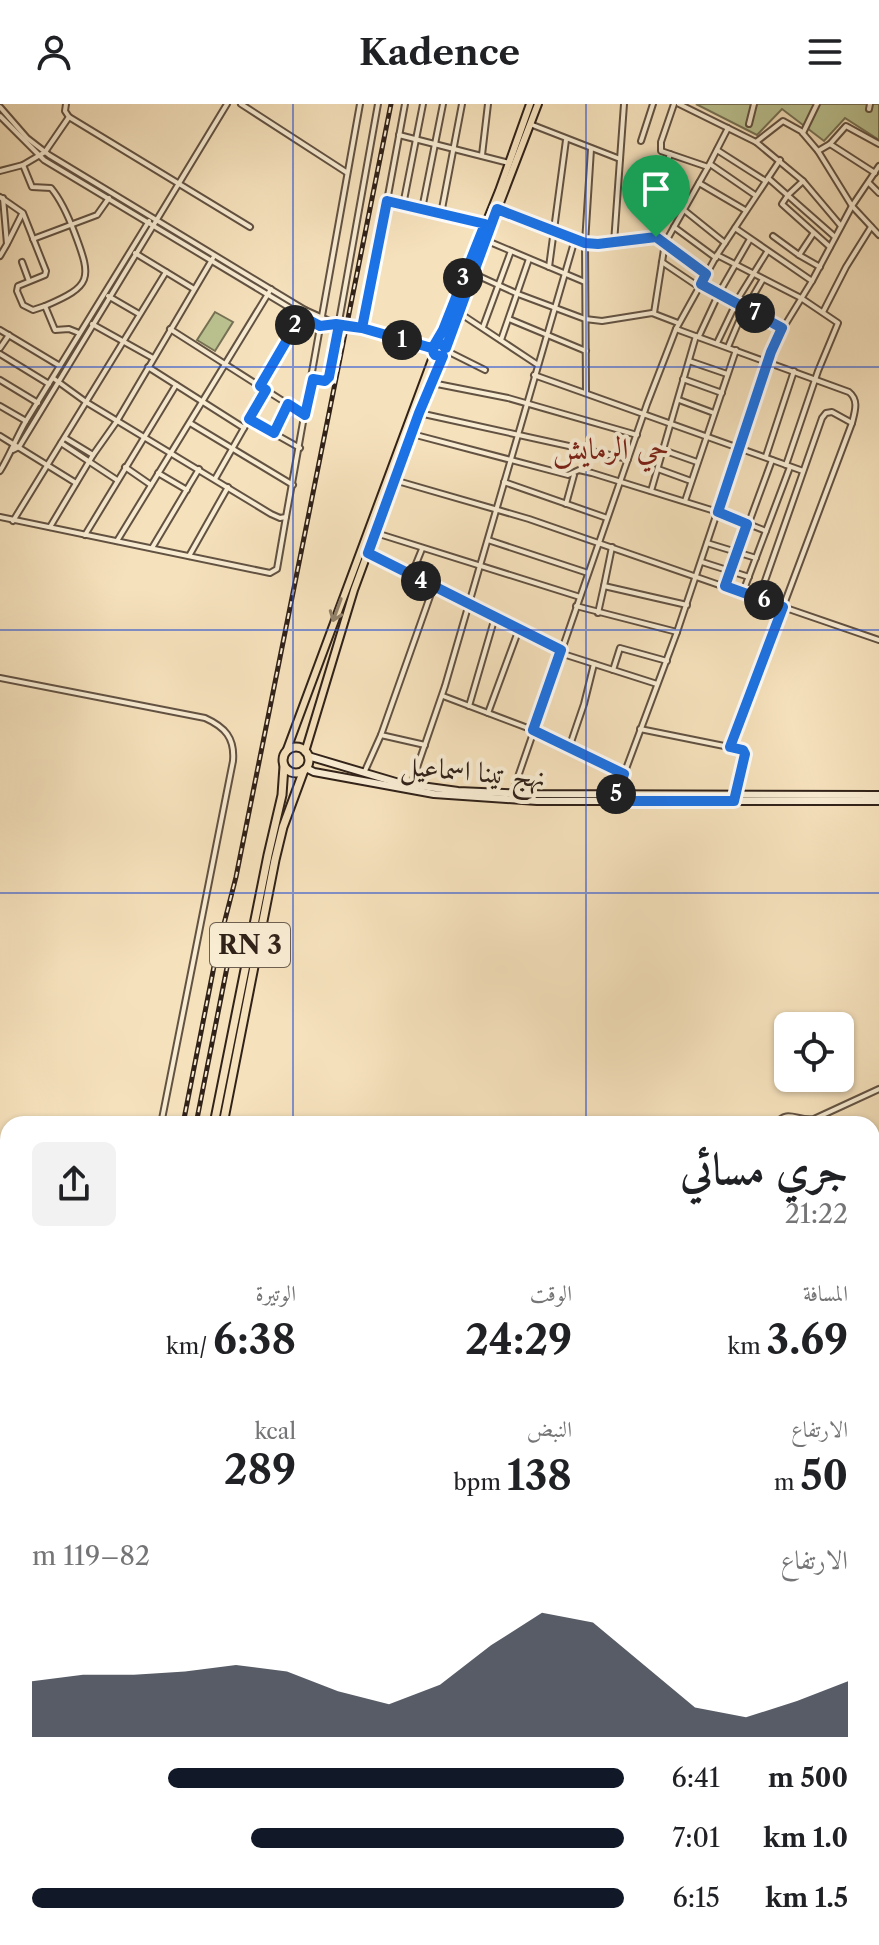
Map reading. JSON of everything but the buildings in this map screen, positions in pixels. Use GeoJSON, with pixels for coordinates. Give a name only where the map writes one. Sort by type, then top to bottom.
{"type":"FeatureCollection","features":[{"type":"Feature","properties":{"kind":"highway"},"geometry":{"type":"LineString","coordinates":[[297,748],[306,754],[305,769],[293,773],[284,766],[286,752],[297,748]]}},
{"type":"Feature","properties":{"kind":"highway","name":"RN 3"},"geometry":{"type":"LineString","coordinates":[[216,1116],[282,795],[284,766]]}},
{"type":"Feature","properties":{"kind":"highway","name":"RN 3"},"geometry":{"type":"LineString","coordinates":[[225,1116],[275,860],[283,827],[305,769]]}},
{"type":"Feature","properties":{"kind":"main road"},"geometry":{"type":"LineString","coordinates":[[286,752],[435,349],[530,104]]}},
{"type":"Feature","properties":{"kind":"main road"},"geometry":{"type":"LineString","coordinates":[[306,754],[338,638],[375,533],[538,104]]}},
{"type":"Feature","properties":{"kind":"main road"},"geometry":{"type":"LineString","coordinates":[[435,349],[444,344],[445,352]]}},
{"type":"Feature","properties":{"kind":"main road"},"geometry":{"type":"LineString","coordinates":[[435,349],[439,357],[445,352]]}},
{"type":"Feature","properties":{"kind":"main road","name":"نهج تينا اسماعيل"},"geometry":{"type":"LineString","coordinates":[[306,754],[411,785],[512,794],[615,798]]}},
{"type":"Feature","properties":{"kind":"main road","name":"نهج تينا اسماعيل"},"geometry":{"type":"LineString","coordinates":[[305,769],[444,795],[512,800],[879,798]]}},
{"type":"Feature","properties":{"kind":"street"},"geometry":{"type":"LineString","coordinates":[[66,104],[65,111],[69,117],[250,227]]}},
{"type":"Feature","properties":{"kind":"street"},"geometry":{"type":"LineString","coordinates":[[1,469],[79,333],[227,104]]}},
{"type":"Feature","properties":{"kind":"street"},"geometry":{"type":"LineString","coordinates":[[241,104],[346,172]]}},
{"type":"Feature","properties":{"kind":"street"},"geometry":{"type":"LineString","coordinates":[[0,517],[272,573],[277,569],[360,104]]}},
{"type":"Feature","properties":{"kind":"street"},"geometry":{"type":"LineString","coordinates":[[313,379],[325,381],[329,377],[378,104]]}},
{"type":"Feature","properties":{"kind":"street"},"geometry":{"type":"LineString","coordinates":[[362,328],[405,104]]}},
{"type":"Feature","properties":{"kind":"street"},"geometry":{"type":"LineString","coordinates":[[403,205],[423,104]]}},
{"type":"Feature","properties":{"kind":"street"},"geometry":{"type":"LineString","coordinates":[[422,209],[443,104]]}},
{"type":"Feature","properties":{"kind":"street"},"geometry":{"type":"LineString","coordinates":[[441,214],[462,104]]}},
{"type":"Feature","properties":{"kind":"street"},"geometry":{"type":"LineString","coordinates":[[482,155],[488,104]]}},
{"type":"Feature","properties":{"kind":"street"},"geometry":{"type":"LineString","coordinates":[[614,243],[624,104]]}},
{"type":"Feature","properties":{"kind":"street"},"geometry":{"type":"LineString","coordinates":[[641,141],[653,104]]}},
{"type":"Feature","properties":{"kind":"street"},"geometry":{"type":"LineString","coordinates":[[755,195],[709,166],[659,148],[677,104],[756,142],[803,181],[841,226]]}},
{"type":"Feature","properties":{"kind":"street"},"geometry":{"type":"LineString","coordinates":[[749,124],[754,104]]}},
{"type":"Feature","properties":{"kind":"street"},"geometry":{"type":"LineString","coordinates":[[803,133],[817,104]]}},
{"type":"Feature","properties":{"kind":"street"},"geometry":{"type":"LineString","coordinates":[[0,107],[42,154],[270,292],[338,324],[435,349]]}},
{"type":"Feature","properties":{"kind":"street"},"geometry":{"type":"LineString","coordinates":[[0,116],[42,154],[109,198],[153,221]]}},
{"type":"Feature","properties":{"kind":"street"},"geometry":{"type":"LineString","coordinates":[[0,171],[23,165],[42,154],[69,117]]}},
{"type":"Feature","properties":{"kind":"street"},"geometry":{"type":"LineString","coordinates":[[756,142],[783,121],[803,133],[818,151],[852,206],[879,235]]}},
{"type":"Feature","properties":{"kind":"street"},"geometry":{"type":"LineString","coordinates":[[530,124],[620,159]]}},
{"type":"Feature","properties":{"kind":"street"},"geometry":{"type":"LineString","coordinates":[[818,151],[830,144],[846,126],[879,144]]}},
{"type":"Feature","properties":{"kind":"street"},"geometry":{"type":"LineString","coordinates":[[654,313],[665,243],[728,128]]}},
{"type":"Feature","properties":{"kind":"street"},"geometry":{"type":"LineString","coordinates":[[399,134],[509,163]]}},
{"type":"Feature","properties":{"kind":"street"},"geometry":{"type":"LineString","coordinates":[[549,267],[566,140]]}},
{"type":"Feature","properties":{"kind":"street"},"geometry":{"type":"LineString","coordinates":[[830,144],[875,173]]}},
{"type":"Feature","properties":{"kind":"street"},"geometry":{"type":"LineString","coordinates":[[586,393],[585,243],[591,149]]}},
{"type":"Feature","properties":{"kind":"street"},"geometry":{"type":"LineString","coordinates":[[717,150],[788,195],[835,237]]}},
{"type":"Feature","properties":{"kind":"street"},"geometry":{"type":"LineString","coordinates":[[670,154],[657,193],[725,243]]}},
{"type":"Feature","properties":{"kind":"street"},"geometry":{"type":"LineString","coordinates":[[512,794],[607,518],[678,326],[716,256],[780,160]]}},
{"type":"Feature","properties":{"kind":"street"},"geometry":{"type":"LineString","coordinates":[[1,197],[23,213],[46,273],[17,288],[23,305],[33,310],[73,293],[86,274],[86,264],[72,226],[56,194],[48,186],[32,187],[23,165]]}},
{"type":"Feature","properties":{"kind":"street"},"geometry":{"type":"LineString","coordinates":[[615,798],[687,605],[782,328],[812,281],[852,206],[879,166]]}},
{"type":"Feature","properties":{"kind":"street"},"geometry":{"type":"LineString","coordinates":[[803,181],[782,204],[830,247]]}},
{"type":"Feature","properties":{"kind":"street"},"geometry":{"type":"LineString","coordinates":[[699,183],[746,210]]}},
{"type":"Feature","properties":{"kind":"street"},"geometry":{"type":"LineString","coordinates":[[869,183],[879,193]]}},
{"type":"Feature","properties":{"kind":"street"},"geometry":{"type":"LineString","coordinates":[[1,197],[7,244]]}},
{"type":"Feature","properties":{"kind":"street"},"geometry":{"type":"LineString","coordinates":[[33,239],[97,215],[109,198]]}},
{"type":"Feature","properties":{"kind":"street"},"geometry":{"type":"LineString","coordinates":[[387,201],[485,224]]}},
{"type":"Feature","properties":{"kind":"street"},"geometry":{"type":"LineString","coordinates":[[497,209],[585,243],[614,243],[656,237],[706,274]]}},
{"type":"Feature","properties":{"kind":"street"},"geometry":{"type":"LineString","coordinates":[[0,256],[23,213]]}},
{"type":"Feature","properties":{"kind":"street"},"geometry":{"type":"LineString","coordinates":[[29,423],[38,403],[92,323],[153,221]]}},
{"type":"Feature","properties":{"kind":"street"},"geometry":{"type":"LineString","coordinates":[[674,227],[716,256],[801,298],[838,323],[815,380],[743,592]]}},
{"type":"Feature","properties":{"kind":"street"},"geometry":{"type":"LineString","coordinates":[[823,312],[871,227]]}},
{"type":"Feature","properties":{"kind":"street"},"geometry":{"type":"LineString","coordinates":[[735,228],[812,281]]}},
{"type":"Feature","properties":{"kind":"street"},"geometry":{"type":"LineString","coordinates":[[799,255],[813,234]]}},
{"type":"Feature","properties":{"kind":"street"},"geometry":{"type":"LineString","coordinates":[[773,236],[820,267]]}},
{"type":"Feature","properties":{"kind":"street"},"geometry":{"type":"LineString","coordinates":[[411,785],[442,696],[575,239]]}},
{"type":"Feature","properties":{"kind":"street"},"geometry":{"type":"LineString","coordinates":[[651,491],[698,336],[750,239]]}},
{"type":"Feature","properties":{"kind":"street"},"geometry":{"type":"LineString","coordinates":[[485,240],[585,282]]}},
{"type":"Feature","properties":{"kind":"street"},"geometry":{"type":"LineString","coordinates":[[483,327],[511,251]]}},
{"type":"Feature","properties":{"kind":"street"},"geometry":{"type":"LineString","coordinates":[[717,343],[752,273],[767,252]]}},
{"type":"Feature","properties":{"kind":"street"},"geometry":{"type":"LineString","coordinates":[[135,253],[194,289]]}},
{"type":"Feature","properties":{"kind":"street"},"geometry":{"type":"LineString","coordinates":[[50,528],[213,258]]}},
{"type":"Feature","properties":{"kind":"street"},"geometry":{"type":"LineString","coordinates":[[501,340],[529,259]]}},
{"type":"Feature","properties":{"kind":"street"},"geometry":{"type":"LineString","coordinates":[[22,262],[29,281]]}},
{"type":"Feature","properties":{"kind":"street"},"geometry":{"type":"LineString","coordinates":[[662,262],[782,328]]}},
{"type":"Feature","properties":{"kind":"street"},"geometry":{"type":"LineString","coordinates":[[13,521],[166,272]]}},
{"type":"Feature","properties":{"kind":"street"},"geometry":{"type":"LineString","coordinates":[[472,273],[585,319],[602,321],[654,313],[698,336],[854,396],[856,405],[852,423],[730,747]]}},
{"type":"Feature","properties":{"kind":"street"},"geometry":{"type":"LineString","coordinates":[[728,347],[745,308],[763,279]]}},
{"type":"Feature","properties":{"kind":"street"},"geometry":{"type":"LineString","coordinates":[[270,292],[301,316],[320,326],[338,324]]}},
{"type":"Feature","properties":{"kind":"street"},"geometry":{"type":"LineString","coordinates":[[117,541],[270,292]]}},
{"type":"Feature","properties":{"kind":"street"},"geometry":{"type":"LineString","coordinates":[[108,296],[139,314]]}},
{"type":"Feature","properties":{"kind":"street"},"geometry":{"type":"LineString","coordinates":[[45,306],[55,330],[67,329],[79,333]]}},
{"type":"Feature","properties":{"kind":"street"},"geometry":{"type":"LineString","coordinates":[[260,386],[305,310]]}},
{"type":"Feature","properties":{"kind":"street"},"geometry":{"type":"LineString","coordinates":[[458,312],[538,365]]}},
{"type":"Feature","properties":{"kind":"street"},"geometry":{"type":"LineString","coordinates":[[509,319],[586,351]]}},
{"type":"Feature","properties":{"kind":"street"},"geometry":{"type":"LineString","coordinates":[[92,323],[153,358]]}},
{"type":"Feature","properties":{"kind":"street"},"geometry":{"type":"LineString","coordinates":[[170,329],[305,415]]}},
{"type":"Feature","properties":{"kind":"street"},"geometry":{"type":"LineString","coordinates":[[0,330],[60,366]]}},
{"type":"Feature","properties":{"kind":"street"},"geometry":{"type":"LineString","coordinates":[[0,348],[9,335]]}},
{"type":"Feature","properties":{"kind":"street"},"geometry":{"type":"LineString","coordinates":[[685,501],[736,350]]}},
{"type":"Feature","properties":{"kind":"street"},"geometry":{"type":"LineString","coordinates":[[445,352],[485,370]]}},
{"type":"Feature","properties":{"kind":"street"},"geometry":{"type":"LineString","coordinates":[[0,354],[53,381],[271,514],[286,517]]}},
{"type":"Feature","properties":{"kind":"street"},"geometry":{"type":"LineString","coordinates":[[689,361],[727,374]]}},
{"type":"Feature","properties":{"kind":"street"},"geometry":{"type":"LineString","coordinates":[[148,367],[244,428]]}},
{"type":"Feature","properties":{"kind":"street"},"geometry":{"type":"LineString","coordinates":[[725,586],[769,458],[794,371]]}},
{"type":"Feature","properties":{"kind":"street"},"geometry":{"type":"LineString","coordinates":[[534,375],[803,471]]}},
{"type":"Feature","properties":{"kind":"street"},"geometry":{"type":"LineString","coordinates":[[683,379],[722,393]]}},
{"type":"Feature","properties":{"kind":"street"},"geometry":{"type":"LineString","coordinates":[[0,380],[38,403]]}},
{"type":"Feature","properties":{"kind":"street"},"geometry":{"type":"LineString","coordinates":[[432,383],[526,404],[637,435]]}},
{"type":"Feature","properties":{"kind":"street"},"geometry":{"type":"LineString","coordinates":[[85,535],[176,385]]}},
{"type":"Feature","properties":{"kind":"street"},"geometry":{"type":"LineString","coordinates":[[215,479],[266,390]]}},
{"type":"Feature","properties":{"kind":"street"},"geometry":{"type":"LineString","coordinates":[[678,399],[714,413]]}},
{"type":"Feature","properties":{"kind":"street"},"geometry":{"type":"LineString","coordinates":[[274,433],[288,404]]}},
{"type":"Feature","properties":{"kind":"street"},"geometry":{"type":"LineString","coordinates":[[0,406],[29,423]]}},
{"type":"Feature","properties":{"kind":"street"},"geometry":{"type":"LineString","coordinates":[[759,598],[825,414],[832,412],[852,423]]}},
{"type":"Feature","properties":{"kind":"street"},"geometry":{"type":"LineString","coordinates":[[419,413],[628,459]]}},
{"type":"Feature","properties":{"kind":"street"},"geometry":{"type":"LineString","coordinates":[[249,419],[300,448]]}},
{"type":"Feature","properties":{"kind":"street"},"geometry":{"type":"LineString","coordinates":[[190,423],[293,485]]}},
{"type":"Feature","properties":{"kind":"street"},"geometry":{"type":"LineString","coordinates":[[412,434],[568,475],[581,470],[685,501],[766,531]]}},
{"type":"Feature","properties":{"kind":"street"},"geometry":{"type":"LineString","coordinates":[[0,436],[76,483]]}},
{"type":"Feature","properties":{"kind":"street"},"geometry":{"type":"LineString","coordinates":[[63,440],[93,455]]}},
{"type":"Feature","properties":{"kind":"street"},"geometry":{"type":"LineString","coordinates":[[63,440],[117,480]]}},
{"type":"Feature","properties":{"kind":"street"},"geometry":{"type":"LineString","coordinates":[[663,450],[697,462]]}},
{"type":"Feature","properties":{"kind":"street"},"geometry":{"type":"LineString","coordinates":[[125,467],[151,485]]}},
{"type":"Feature","properties":{"kind":"street"},"geometry":{"type":"LineString","coordinates":[[152,548],[199,469]]}},
{"type":"Feature","properties":{"kind":"street"},"geometry":{"type":"LineString","coordinates":[[658,469],[691,481]]}},
{"type":"Feature","properties":{"kind":"street"},"geometry":{"type":"LineString","coordinates":[[158,473],[187,490]]}},
{"type":"Feature","properties":{"kind":"street"},"geometry":{"type":"LineString","coordinates":[[566,504],[575,473]]}},
{"type":"Feature","properties":{"kind":"street"},"geometry":{"type":"LineString","coordinates":[[394,480],[599,542],[879,640]]}},
{"type":"Feature","properties":{"kind":"street"},"geometry":{"type":"LineString","coordinates":[[504,482],[607,518]]}},
{"type":"Feature","properties":{"kind":"street"},"geometry":{"type":"LineString","coordinates":[[189,556],[228,487]]}},
{"type":"Feature","properties":{"kind":"street"},"geometry":{"type":"LineString","coordinates":[[375,533],[580,597]]}},
{"type":"Feature","properties":{"kind":"street"},"geometry":{"type":"LineString","coordinates":[[488,540],[588,574]]}},
{"type":"Feature","properties":{"kind":"street"},"geometry":{"type":"LineString","coordinates":[[707,543],[756,558]]}},
{"type":"Feature","properties":{"kind":"street"},"geometry":{"type":"LineString","coordinates":[[598,613],[612,547]]}},
{"type":"Feature","properties":{"kind":"street"},"geometry":{"type":"LineString","coordinates":[[411,576],[422,549]]}},
{"type":"Feature","properties":{"kind":"street"},"geometry":{"type":"LineString","coordinates":[[368,553],[560,652],[657,684]]}},
{"type":"Feature","properties":{"kind":"street"},"geometry":{"type":"LineString","coordinates":[[701,562],[749,577]]}},
{"type":"Feature","properties":{"kind":"street"},"geometry":{"type":"LineString","coordinates":[[604,586],[687,605]]}},
{"type":"Feature","properties":{"kind":"street"},"geometry":{"type":"LineString","coordinates":[[363,773],[381,735],[433,588]]}},
{"type":"Feature","properties":{"kind":"street"},"geometry":{"type":"LineString","coordinates":[[576,606],[677,632]]}},
{"type":"Feature","properties":{"kind":"street"},"geometry":{"type":"LineString","coordinates":[[469,706],[495,617]]}},
{"type":"Feature","properties":{"kind":"street"},"geometry":{"type":"LineString","coordinates":[[488,713],[519,629]]}},
{"type":"Feature","properties":{"kind":"street"},"geometry":{"type":"LineString","coordinates":[[613,670],[620,648],[667,661]]}},
{"type":"Feature","properties":{"kind":"street"},"geometry":{"type":"LineString","coordinates":[[569,748],[594,664]]}},
{"type":"Feature","properties":{"kind":"street"},"geometry":{"type":"LineString","coordinates":[[0,678],[205,718],[221,726],[231,739],[233,761],[163,1116]]}},
{"type":"Feature","properties":{"kind":"street"},"geometry":{"type":"LineString","coordinates":[[442,696],[533,730],[624,774]]}},
{"type":"Feature","properties":{"kind":"street"},"geometry":{"type":"LineString","coordinates":[[640,729],[743,750],[745,754],[735,798]]}},
{"type":"Feature","properties":{"kind":"street"},"geometry":{"type":"LineString","coordinates":[[381,735],[425,745]]}},
{"type":"Feature","properties":{"kind":"street"},"geometry":{"type":"LineString","coordinates":[[823,1116],[879,1089]]}},
{"type":"Feature","properties":{"kind":"green space"},"geometry":{"type":"Polygon","coordinates":[[[696,104],[879,104],[879,140],[845,118],[824,141],[782,109],[757,135],[696,104]]]}},
{"type":"Feature","properties":{"kind":"green space"},"geometry":{"type":"Polygon","coordinates":[[[215,312],[233,322],[215,351],[197,340],[215,312]]]}},
{"type":"Feature","properties":{"kind":"railway"},"geometry":{"type":"LineString","coordinates":[[185,1116],[217,951],[236,877],[391,104]]}},
{"type":"Feature","properties":{"kind":"railway"},"geometry":{"type":"LineString","coordinates":[[198,1116],[234,932]]}},
{"type":"Feature","properties":{"kind":"district","name":"حي الرمايش"},"geometry":{"type":"Point","coordinates":[611,448]}},
{"type":"Feature","properties":{"kind":"route"},"geometry":{"type":"LineString","coordinates":[[656,237],[585,243],[497,209],[446,348],[444,344],[433,348],[354,326],[339,325],[329,377],[325,381],[313,379],[305,415],[288,404],[274,433],[249,419],[266,390],[260,386],[301,316],[320,326],[336,324],[354,326],[362,328],[387,201],[485,224],[443,330],[433,347],[433,348],[433,352],[435,355],[443,356],[368,553],[561,650],[533,730],[624,774],[614,801],[734,801],[745,754],[743,750],[730,747],[783,607],[725,586],[747,524],[718,512],[771,352],[782,328],[701,284],[706,274],[656,237]]}}]}
